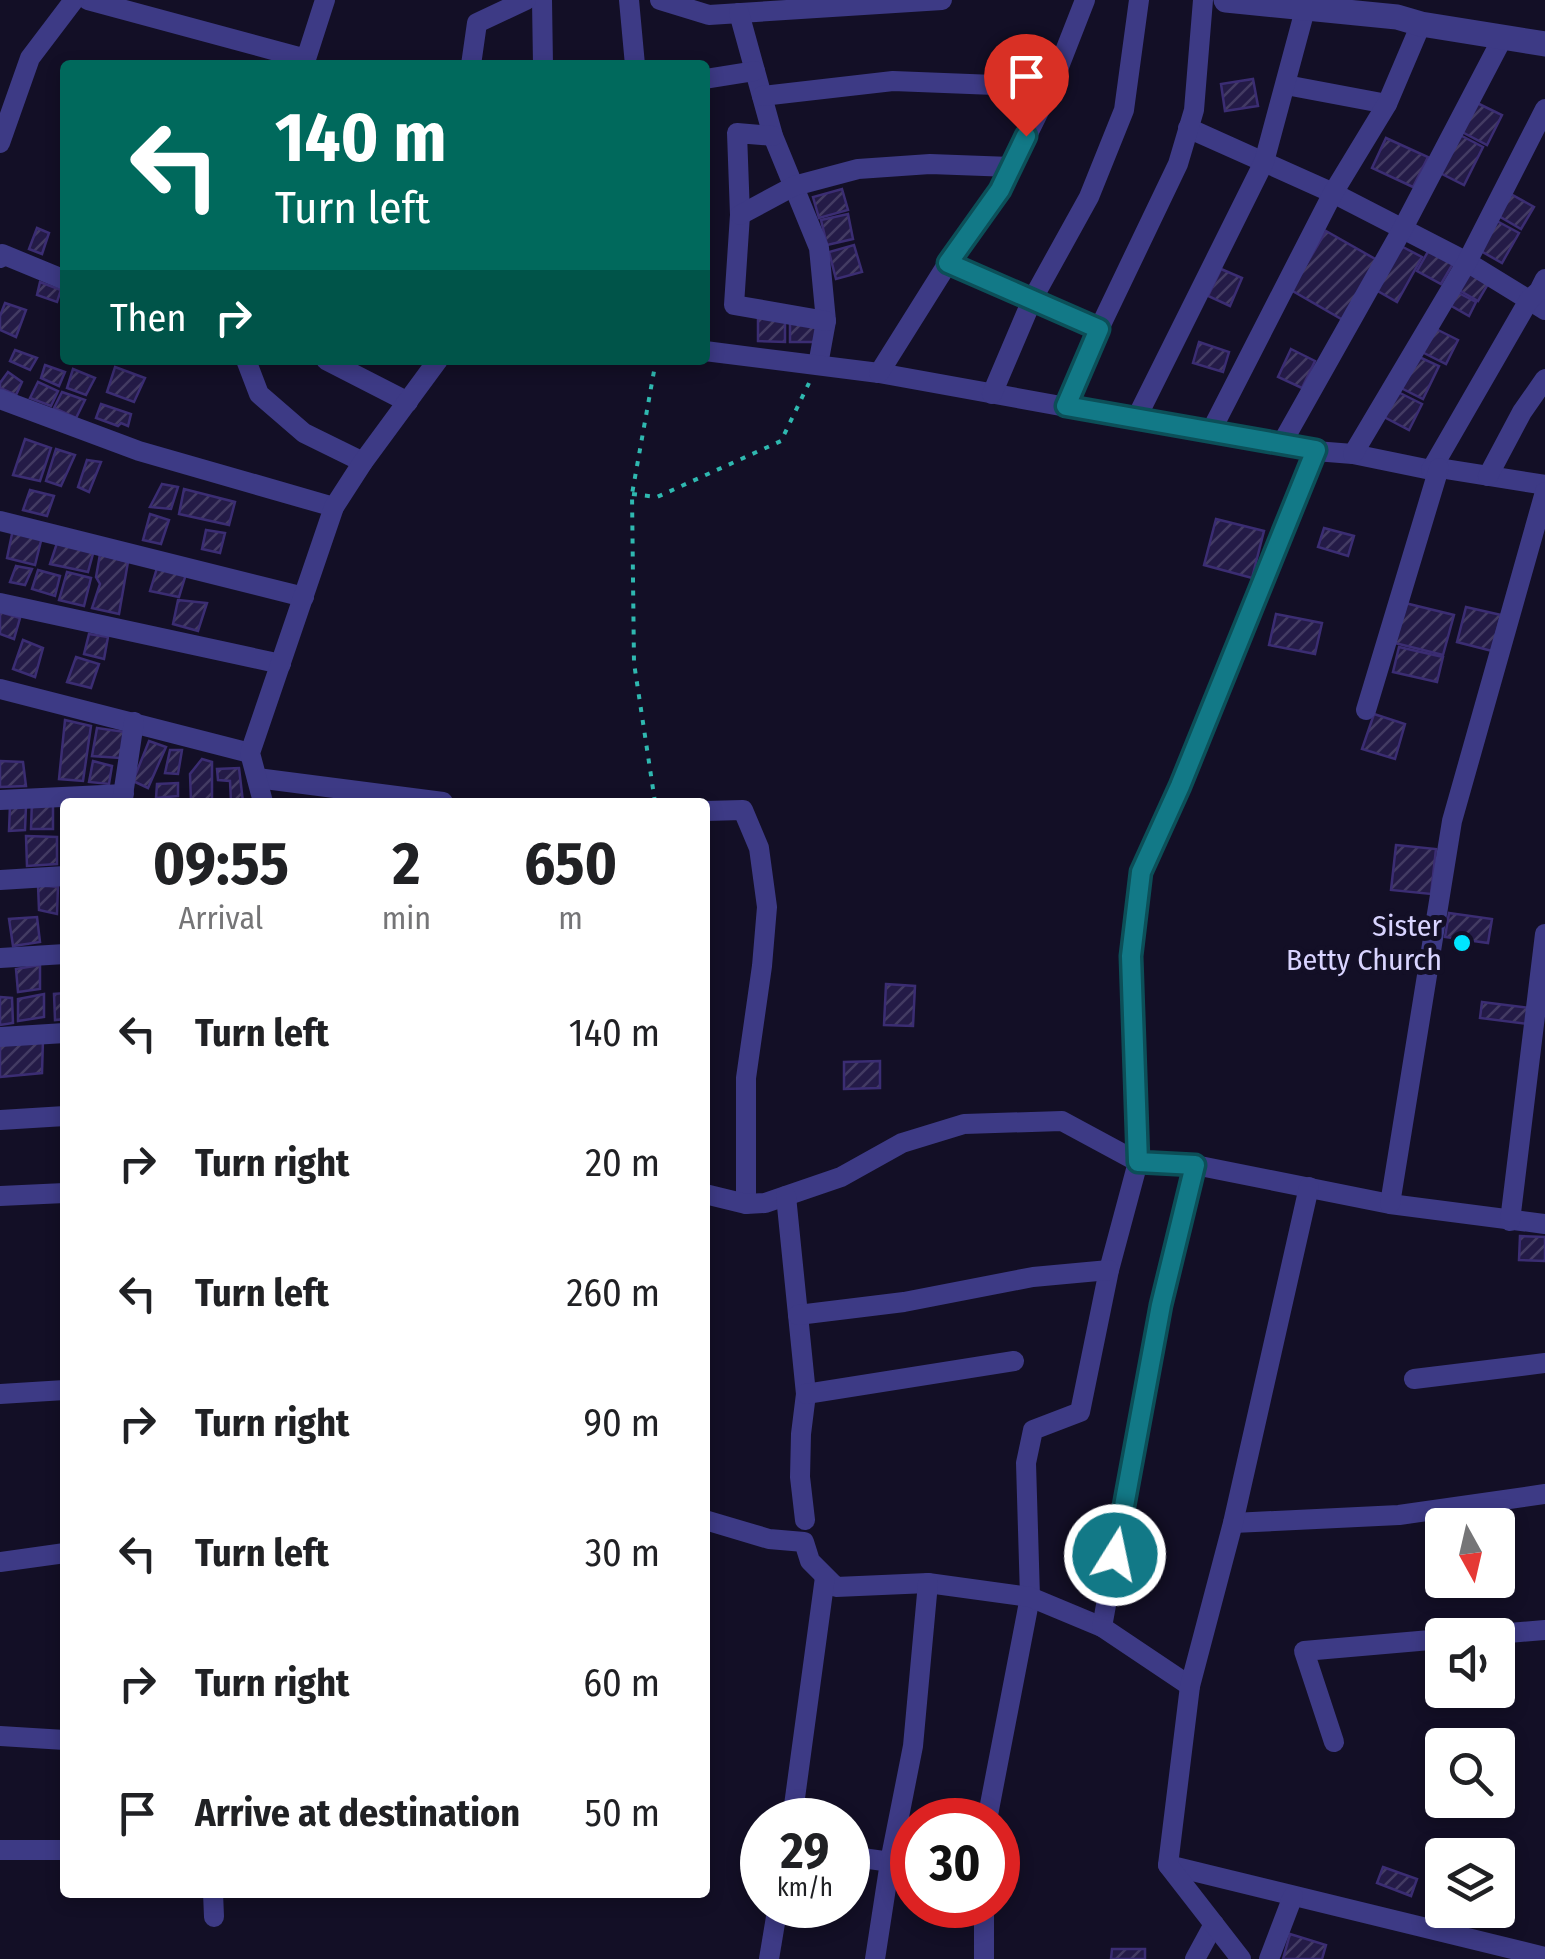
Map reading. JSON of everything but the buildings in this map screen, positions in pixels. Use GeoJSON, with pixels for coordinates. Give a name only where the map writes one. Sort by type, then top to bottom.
{"type":"FeatureCollection","features":[{"type":"Feature","properties":{"kind":"street"},"geometry":{"type":"LineString","coordinates":[[0,144],[30,58],[74,0]]}},
{"type":"Feature","properties":{"kind":"street"},"geometry":{"type":"LineString","coordinates":[[88,0],[306,59],[325,0]]}},
{"type":"Feature","properties":{"kind":"street"},"geometry":{"type":"LineString","coordinates":[[472,60],[477,23],[526,0]]}},
{"type":"Feature","properties":{"kind":"street"},"geometry":{"type":"LineString","coordinates":[[542,0],[543,60]]}},
{"type":"Feature","properties":{"kind":"street"},"geometry":{"type":"LineString","coordinates":[[629,0],[635,60]]}},
{"type":"Feature","properties":{"kind":"street"},"geometry":{"type":"LineString","coordinates":[[660,0],[709,15],[942,0]]}},
{"type":"Feature","properties":{"kind":"street"},"geometry":{"type":"LineString","coordinates":[[879,373],[948,263],[1000,190],[1041,106],[1085,0]]}},
{"type":"Feature","properties":{"kind":"street"},"geometry":{"type":"LineString","coordinates":[[992,394],[1032,300],[1089,197],[1124,110],[1139,0]]}},
{"type":"Feature","properties":{"kind":"street"},"geometry":{"type":"LineString","coordinates":[[1066,406],[1178,164],[1194,110],[1203,0]]}},
{"type":"Feature","properties":{"kind":"street"},"geometry":{"type":"LineString","coordinates":[[1226,0],[1406,13],[1502,39],[1545,44]]}},
{"type":"Feature","properties":{"kind":"street"},"geometry":{"type":"LineString","coordinates":[[1136,419],[1264,162],[1306,6]]}},
{"type":"Feature","properties":{"kind":"street"},"geometry":{"type":"LineString","coordinates":[[739,13],[773,136],[819,248],[826,321],[818,365]]}},
{"type":"Feature","properties":{"kind":"street"},"geometry":{"type":"LineString","coordinates":[[1210,433],[1333,193],[1388,104],[1406,13]]}},
{"type":"Feature","properties":{"kind":"street"},"geometry":{"type":"LineString","coordinates":[[1282,443],[1402,230],[1502,39]]}},
{"type":"Feature","properties":{"kind":"street"},"geometry":{"type":"LineString","coordinates":[[710,78],[755,71]]}},
{"type":"Feature","properties":{"kind":"street"},"geometry":{"type":"LineString","coordinates":[[762,96],[893,81],[995,85],[1041,106]]}},
{"type":"Feature","properties":{"kind":"street"},"geometry":{"type":"LineString","coordinates":[[1286,85],[1388,104]]}},
{"type":"Feature","properties":{"kind":"street"},"geometry":{"type":"LineString","coordinates":[[1353,454],[1468,262],[1545,108]]}},
{"type":"Feature","properties":{"kind":"street"},"geometry":{"type":"LineString","coordinates":[[1188,128],[1333,193],[1468,262],[1537,305]]}},
{"type":"Feature","properties":{"kind":"street"},"geometry":{"type":"LineString","coordinates":[[773,136],[737,133],[740,215],[734,304],[826,321]]}},
{"type":"Feature","properties":{"kind":"street"},"geometry":{"type":"LineString","coordinates":[[740,215],[794,188],[858,169],[930,164],[1011,167]]}},
{"type":"Feature","properties":{"kind":"street"},"geometry":{"type":"LineString","coordinates":[[0,258],[2,254],[60,278]]}},
{"type":"Feature","properties":{"kind":"street"},"geometry":{"type":"LineString","coordinates":[[948,263],[1099,329]]}},
{"type":"Feature","properties":{"kind":"street"},"geometry":{"type":"LineString","coordinates":[[1366,710],[1435,469],[1537,305],[1545,279]]}},
{"type":"Feature","properties":{"kind":"street"},"geometry":{"type":"LineString","coordinates":[[710,352],[879,373],[1210,433],[1488,476],[1545,489],[1452,821],[1390,1204]]}},
{"type":"Feature","properties":{"kind":"street"},"geometry":{"type":"LineString","coordinates":[[248,365],[259,394],[304,433],[363,462]]}},
{"type":"Feature","properties":{"kind":"street"},"geometry":{"type":"LineString","coordinates":[[336,365],[408,402]]}},
{"type":"Feature","properties":{"kind":"street"},"geometry":{"type":"LineString","coordinates":[[262,798],[250,753],[334,508],[434,365]]}},
{"type":"Feature","properties":{"kind":"street"},"geometry":{"type":"LineString","coordinates":[[1488,476],[1522,412],[1545,379]]}},
{"type":"Feature","properties":{"kind":"street"},"geometry":{"type":"LineString","coordinates":[[1,401],[139,451],[334,508]]}},
{"type":"Feature","properties":{"kind":"street"},"geometry":{"type":"LineString","coordinates":[[991,1798],[1030,1597],[1026,1464],[1034,1430],[1080,1412],[1108,1270],[1138,1162],[1131,956],[1141,872],[1180,786],[1316,450]]}},
{"type":"Feature","properties":{"kind":"street"},"geometry":{"type":"LineString","coordinates":[[0,521],[304,596]]}},
{"type":"Feature","properties":{"kind":"street"},"geometry":{"type":"LineString","coordinates":[[0,603],[281,664]]}},
{"type":"Feature","properties":{"kind":"street"},"geometry":{"type":"LineString","coordinates":[[0,688],[250,753]]}},
{"type":"Feature","properties":{"kind":"street"},"geometry":{"type":"LineString","coordinates":[[123,798],[134,722]]}},
{"type":"Feature","properties":{"kind":"street"},"geometry":{"type":"LineString","coordinates":[[256,778],[393,798]]}},
{"type":"Feature","properties":{"kind":"street"},"geometry":{"type":"LineString","coordinates":[[0,800],[60,799]]}},
{"type":"Feature","properties":{"kind":"street"},"geometry":{"type":"LineString","coordinates":[[710,811],[743,810],[759,848],[767,908],[746,1078],[746,1204]]}},
{"type":"Feature","properties":{"kind":"street"},"geometry":{"type":"LineString","coordinates":[[0,880],[60,876]]}},
{"type":"Feature","properties":{"kind":"street"},"geometry":{"type":"LineString","coordinates":[[1510,1222],[1545,934]]}},
{"type":"Feature","properties":{"kind":"street"},"geometry":{"type":"LineString","coordinates":[[0,958],[60,954]]}},
{"type":"Feature","properties":{"kind":"street"},"geometry":{"type":"LineString","coordinates":[[0,1037],[60,1032]]}},
{"type":"Feature","properties":{"kind":"street"},"geometry":{"type":"LineString","coordinates":[[0,1120],[60,1116]]}},
{"type":"Feature","properties":{"kind":"street"},"geometry":{"type":"LineString","coordinates":[[710,1195],[746,1204],[765,1203],[841,1176],[902,1143],[964,1124],[1062,1121],[1138,1162],[1195,1165],[1390,1204],[1545,1224]]}},
{"type":"Feature","properties":{"kind":"street"},"geometry":{"type":"LineString","coordinates":[[1102,1627],[1161,1305],[1195,1165]]}},
{"type":"Feature","properties":{"kind":"street"},"geometry":{"type":"LineString","coordinates":[[1241,1959],[1168,1866],[1190,1686],[1233,1522],[1309,1187]]}},
{"type":"Feature","properties":{"kind":"street"},"geometry":{"type":"LineString","coordinates":[[0,1196],[60,1193]]}},
{"type":"Feature","properties":{"kind":"street"},"geometry":{"type":"LineString","coordinates":[[786,1196],[806,1394],[800,1434],[805,1520]]}},
{"type":"Feature","properties":{"kind":"street"},"geometry":{"type":"LineString","coordinates":[[798,1315],[904,1302],[1033,1277],[1108,1270]]}},
{"type":"Feature","properties":{"kind":"street"},"geometry":{"type":"LineString","coordinates":[[806,1394],[1014,1360]]}},
{"type":"Feature","properties":{"kind":"street"},"geometry":{"type":"LineString","coordinates":[[1414,1378],[1545,1363]]}},
{"type":"Feature","properties":{"kind":"street"},"geometry":{"type":"LineString","coordinates":[[0,1394],[60,1390]]}},
{"type":"Feature","properties":{"kind":"street"},"geometry":{"type":"LineString","coordinates":[[1233,1522],[1399,1515],[1545,1494]]}},
{"type":"Feature","properties":{"kind":"street"},"geometry":{"type":"LineString","coordinates":[[710,1521],[770,1539],[804,1542],[810,1562],[836,1587],[928,1583],[1030,1597],[1102,1627],[1190,1686]]}},
{"type":"Feature","properties":{"kind":"street"},"geometry":{"type":"LineString","coordinates":[[0,1562],[60,1554]]}},
{"type":"Feature","properties":{"kind":"street"},"geometry":{"type":"LineString","coordinates":[[795,1798],[825,1576]]}},
{"type":"Feature","properties":{"kind":"street"},"geometry":{"type":"LineString","coordinates":[[903,1798],[913,1746],[928,1583]]}},
{"type":"Feature","properties":{"kind":"street"},"geometry":{"type":"LineString","coordinates":[[1515,1632],[1545,1630]]}},
{"type":"Feature","properties":{"kind":"street"},"geometry":{"type":"LineString","coordinates":[[1334,1742],[1304,1651],[1425,1640]]}},
{"type":"Feature","properties":{"kind":"street"},"geometry":{"type":"LineString","coordinates":[[0,1736],[60,1740]]}},
{"type":"Feature","properties":{"kind":"street"},"geometry":{"type":"LineString","coordinates":[[0,1850],[60,1850]]}},
{"type":"Feature","properties":{"kind":"street"},"geometry":{"type":"LineString","coordinates":[[870,1859],[890,1862],[875,1959]]}},
{"type":"Feature","properties":{"kind":"street"},"geometry":{"type":"LineString","coordinates":[[1168,1866],[1545,1957]]}},
{"type":"Feature","properties":{"kind":"street"},"geometry":{"type":"LineString","coordinates":[[1269,1959],[1293,1896]]}},
{"type":"Feature","properties":{"kind":"street"},"geometry":{"type":"LineString","coordinates":[[213,1898],[214,1916]]}},
{"type":"Feature","properties":{"kind":"street"},"geometry":{"type":"LineString","coordinates":[[1194,1959],[1214,1924]]}},
{"type":"Feature","properties":{"kind":"street"},"geometry":{"type":"LineString","coordinates":[[769,1959],[774,1928]]}},
{"type":"Feature","properties":{"kind":"street"},"geometry":{"type":"LineString","coordinates":[[984,1928],[984,1959]]}},
{"type":"Feature","properties":{"kind":"path"},"geometry":{"type":"LineString","coordinates":[[654,798],[634,663],[632,494],[655,365]]}},
{"type":"Feature","properties":{"kind":"path"},"geometry":{"type":"LineString","coordinates":[[632,494],[657,497],[781,441],[818,365]]}},
{"type":"Feature","properties":{"kind":"place","name":"Sister Betty Church"},"geometry":{"type":"Point","coordinates":[1462,943]}},
{"type":"Feature","properties":{"kind":"route"},"geometry":{"type":"LineString","coordinates":[[1026,136],[1000,190],[948,263],[1099,329],[1066,406],[1316,450],[1180,786],[1141,872],[1131,956],[1138,1162],[1195,1165],[1161,1305],[1115,1555]]}}]}
